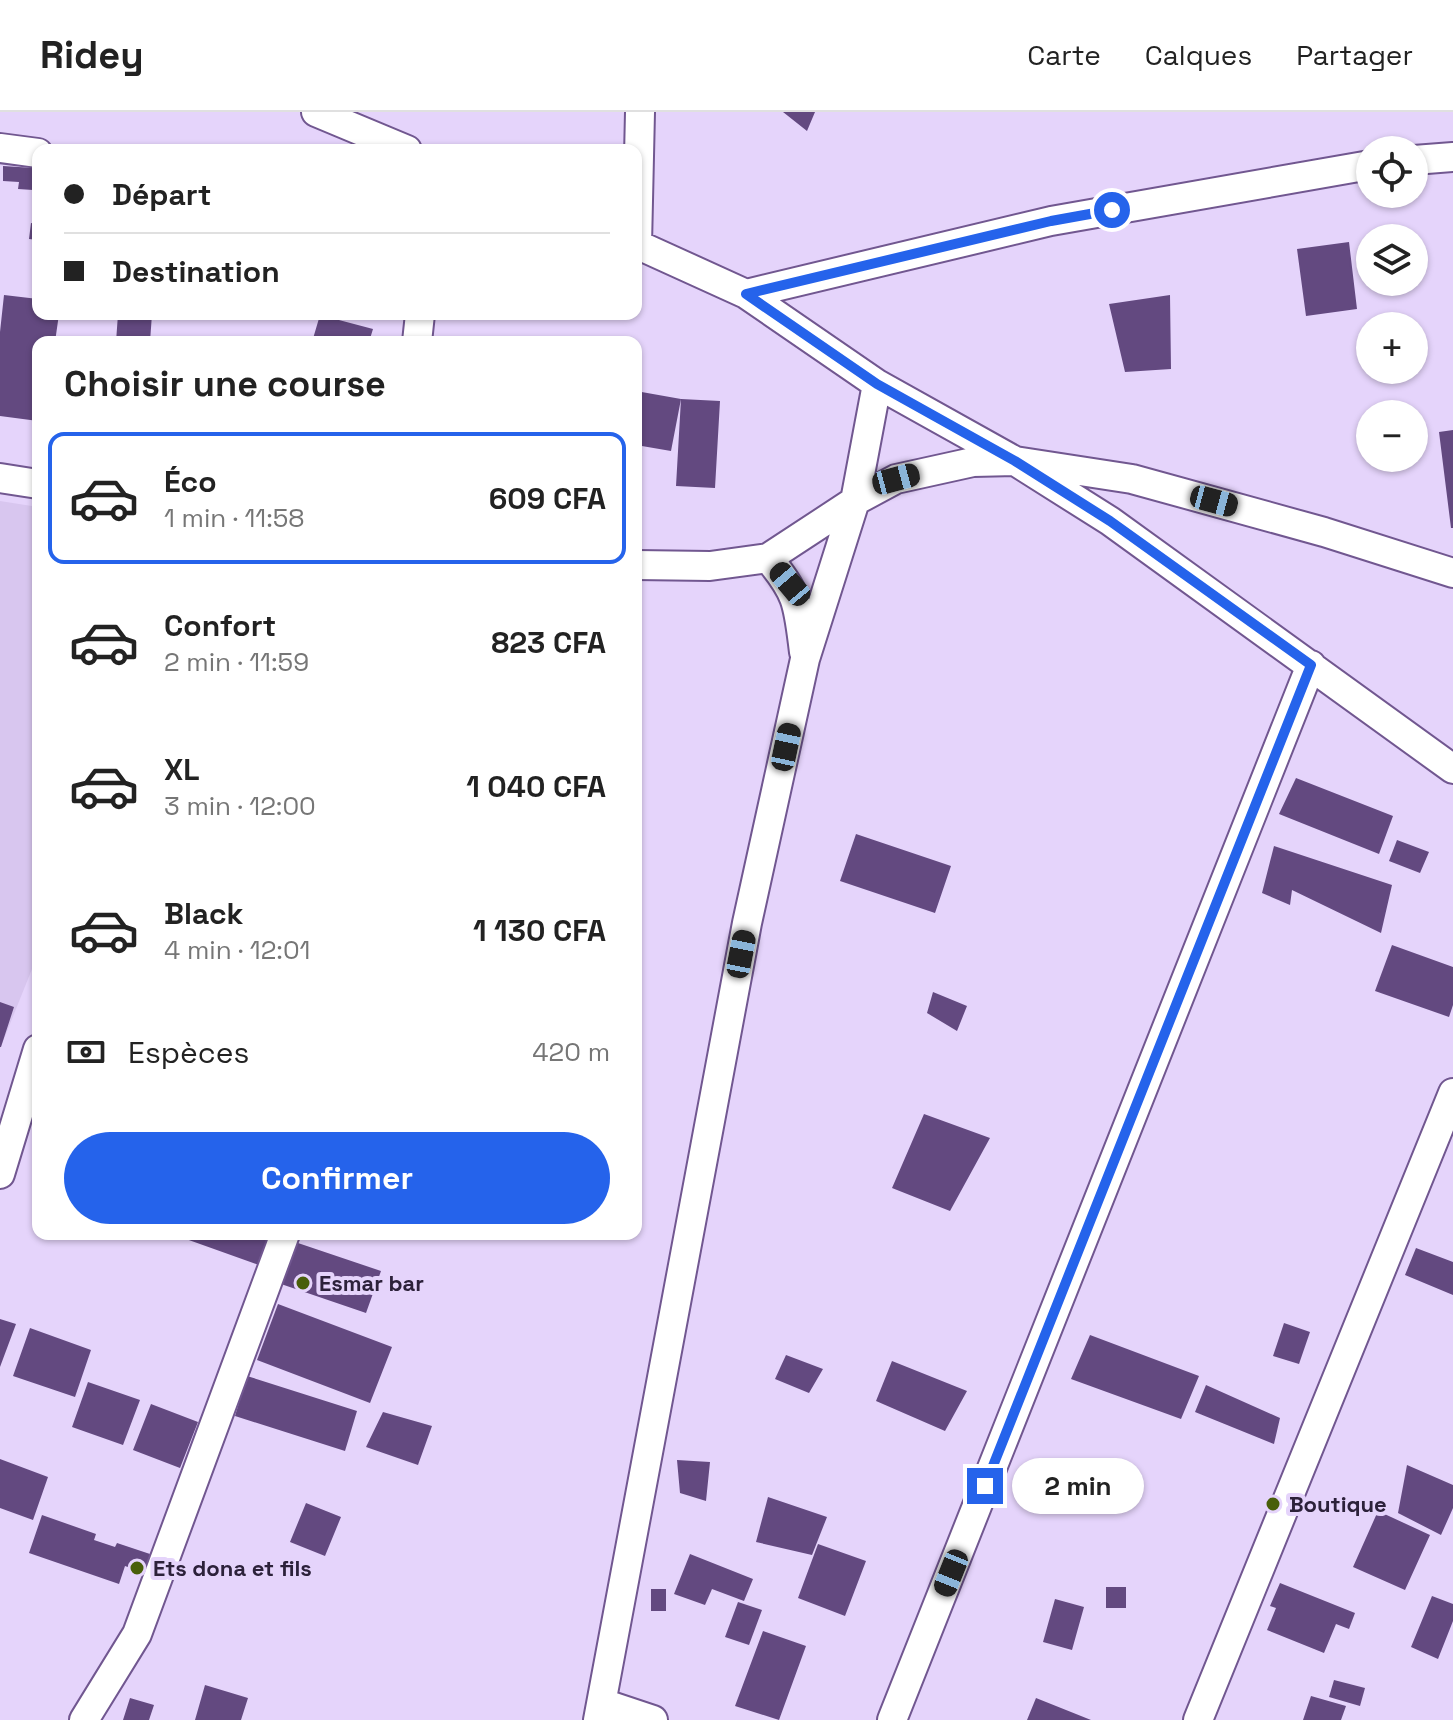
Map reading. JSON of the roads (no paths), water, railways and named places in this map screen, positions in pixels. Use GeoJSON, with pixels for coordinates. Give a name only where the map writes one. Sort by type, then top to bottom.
{"type":"FeatureCollection","features":[{"type":"Feature","properties":{"kind":"street"},"geometry":{"type":"LineString","coordinates":[[316,112],[393,144]]}},
{"type":"Feature","properties":{"kind":"street"},"geometry":{"type":"LineString","coordinates":[[639,144],[640,112]]}},
{"type":"Feature","properties":{"kind":"street"},"geometry":{"type":"LineString","coordinates":[[0,148],[32,152]]}},
{"type":"Feature","properties":{"kind":"street"},"geometry":{"type":"LineString","coordinates":[[1428,159],[1453,157]]}},
{"type":"Feature","properties":{"kind":"street"},"geometry":{"type":"LineString","coordinates":[[746,294],[1051,221],[1356,167]]}},
{"type":"Feature","properties":{"kind":"street"},"geometry":{"type":"LineString","coordinates":[[642,248],[746,294],[877,384],[1015,461],[1110,521],[1453,769]]}},
{"type":"Feature","properties":{"kind":"street"},"geometry":{"type":"LineString","coordinates":[[653,1720],[600,1712],[747,923],[805,659],[855,501],[877,384]]}},
{"type":"Feature","properties":{"kind":"street"},"geometry":{"type":"LineString","coordinates":[[642,565],[710,566],[768,558],[855,501],[896,479],[973,462],[1015,461],[1132,479],[1324,532],[1453,573]]}},
{"type":"Feature","properties":{"kind":"street"},"geometry":{"type":"LineString","coordinates":[[0,478],[32,483]]}},
{"type":"Feature","properties":{"kind":"street"},"geometry":{"type":"LineString","coordinates":[[768,558],[790,584],[798,605],[805,659]]}},
{"type":"Feature","properties":{"kind":"street"},"geometry":{"type":"LineString","coordinates":[[892,1720],[1311,665]]}},
{"type":"Feature","properties":{"kind":"street"},"geometry":{"type":"LineString","coordinates":[[0,1174],[32,1069]]}},
{"type":"Feature","properties":{"kind":"street"},"geometry":{"type":"LineString","coordinates":[[1198,1720],[1453,1093]]}},
{"type":"Feature","properties":{"kind":"street"},"geometry":{"type":"LineString","coordinates":[[84,1720],[137,1634],[283,1240]]}},
{"type":"Feature","properties":{"kind":"place","name":"Esmar bar"},"geometry":{"type":"Point","coordinates":[303,1283]}},
{"type":"Feature","properties":{"kind":"place","name":"Boutique"},"geometry":{"type":"Point","coordinates":[1273,1504]}},
{"type":"Feature","properties":{"kind":"place","name":"Ets dona et fils"},"geometry":{"type":"Point","coordinates":[137,1568]}}]}
